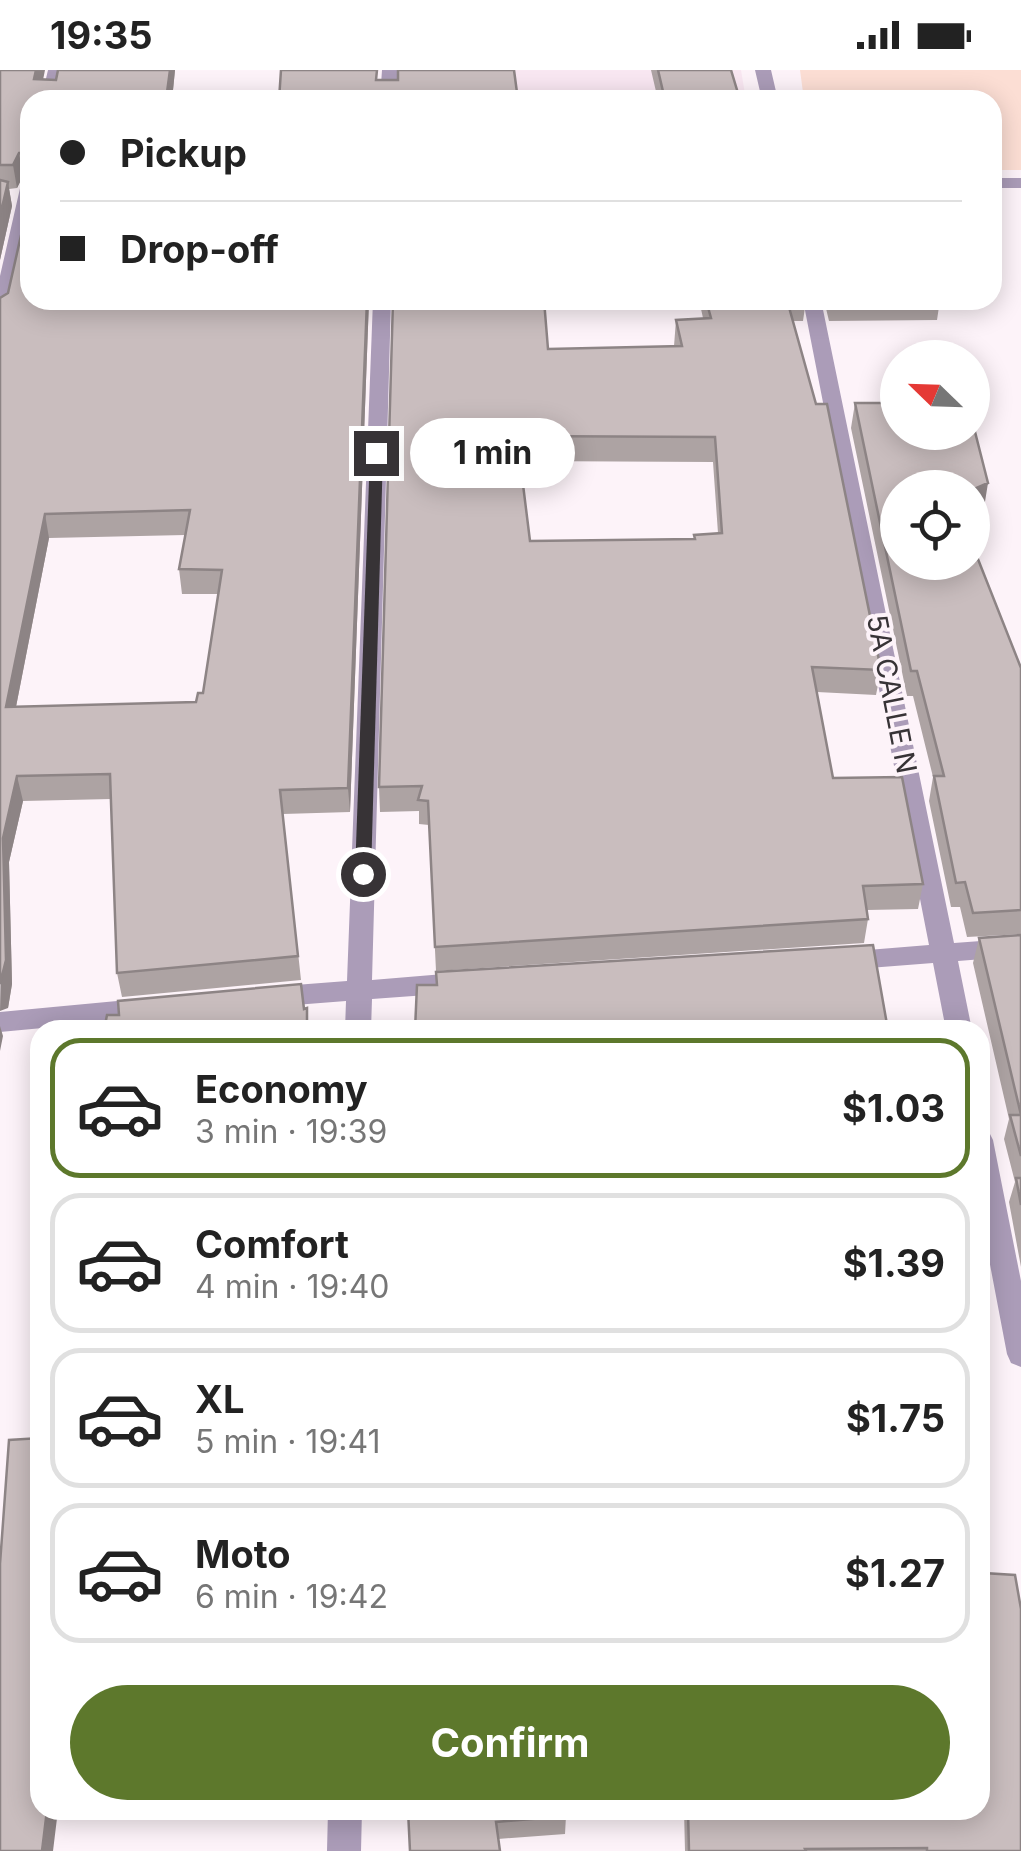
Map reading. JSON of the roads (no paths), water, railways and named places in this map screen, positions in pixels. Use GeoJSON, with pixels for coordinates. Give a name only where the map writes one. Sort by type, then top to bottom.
{"type":"FeatureCollection","features":[{"type":"Feature","properties":{"kind":"street"},"geometry":{"type":"LineString","coordinates":[[0,316],[20,218]]}},
{"type":"Feature","properties":{"kind":"street"},"geometry":{"type":"LineString","coordinates":[[358,1020],[382,310]]}},
{"type":"Feature","properties":{"kind":"street","name":"5A CALLE N"},"geometry":{"type":"LineString","coordinates":[[814,310],[957,1020]]}},
{"type":"Feature","properties":{"kind":"street"},"geometry":{"type":"LineString","coordinates":[[808,962],[1021,948]]}},
{"type":"Feature","properties":{"kind":"street"},"geometry":{"type":"LineString","coordinates":[[246,999],[496,981]]}},
{"type":"Feature","properties":{"kind":"street"},"geometry":{"type":"LineString","coordinates":[[0,1022],[170,1006]]}},
{"type":"Feature","properties":{"kind":"street"},"geometry":{"type":"LineString","coordinates":[[990,1192],[1021,1354]]}},
{"type":"Feature","properties":{"kind":"street"},"geometry":{"type":"LineString","coordinates":[[344,1851],[345,1820]]}}]}
